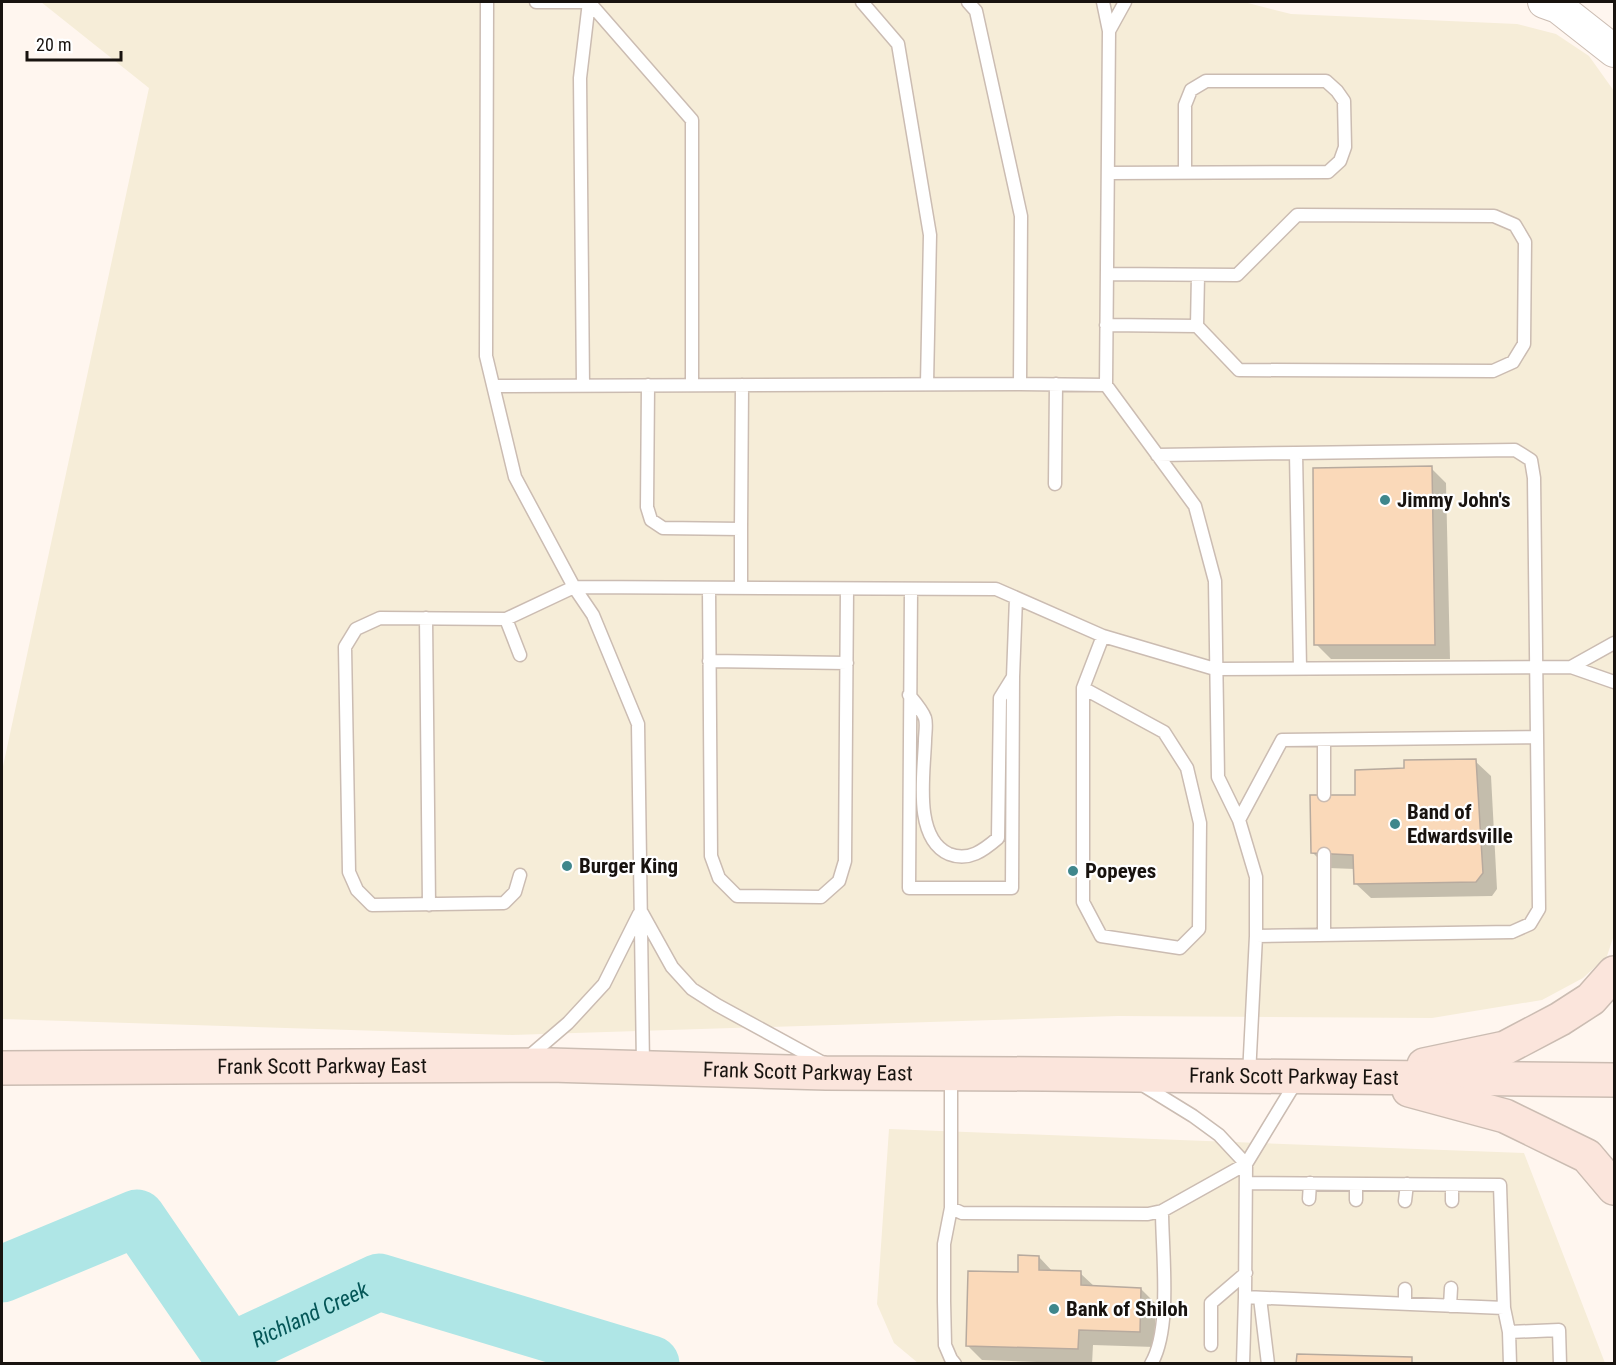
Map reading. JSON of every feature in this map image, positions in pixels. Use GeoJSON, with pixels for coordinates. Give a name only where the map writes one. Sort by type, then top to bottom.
{"type":"FeatureCollection","features":[{"type":"Feature","properties":{"kind":"main road"},"geometry":{"type":"LineString","coordinates":[[1364,1078],[1505,1048],[1560,1019],[1591,999],[1614,973]]}},
{"type":"Feature","properties":{"kind":"main road","name":"Frank Scott Parkway East"},"geometry":{"type":"LineString","coordinates":[[2,1068],[519,1065],[842,1073],[1614,1080]]}},
{"type":"Feature","properties":{"kind":"main road"},"geometry":{"type":"LineString","coordinates":[[1364,1078],[1505,1116],[1587,1156],[1614,1188]]}},
{"type":"Feature","properties":{"kind":"street"},"geometry":{"type":"LineString","coordinates":[[1544,2],[1558,7],[1614,51]]}},
{"type":"Feature","properties":{"kind":"lane"},"geometry":{"type":"LineString","coordinates":[[487,2],[486,356],[515,477],[574,588],[593,615],[639,724],[643,1068]]}},
{"type":"Feature","properties":{"kind":"lane"},"geometry":{"type":"LineString","coordinates":[[536,2],[589,2],[692,120],[692,385]]}},
{"type":"Feature","properties":{"kind":"lane"},"geometry":{"type":"LineString","coordinates":[[583,385],[580,78],[589,2]]}},
{"type":"Feature","properties":{"kind":"lane"},"geometry":{"type":"LineString","coordinates":[[862,2],[898,44],[930,235],[927,384]]}},
{"type":"Feature","properties":{"kind":"lane"},"geometry":{"type":"LineString","coordinates":[[968,2],[976,10],[1021,216],[1020,384]]}},
{"type":"Feature","properties":{"kind":"lane"},"geometry":{"type":"LineString","coordinates":[[1102,2],[1109,31],[1106,385],[1195,506],[1215,581],[1218,777],[1239,820],[1256,876],[1256,936],[1249,1076]]}},
{"type":"Feature","properties":{"kind":"lane"},"geometry":{"type":"LineString","coordinates":[[1109,31],[1125,2]]}},
{"type":"Feature","properties":{"kind":"lane"},"geometry":{"type":"LineString","coordinates":[[1108,173],[1185,173],[1328,172],[1340,160],[1345,147],[1344,101],[1326,81],[1206,81],[1191,90],[1185,105],[1185,173]]}},
{"type":"Feature","properties":{"kind":"lane"},"geometry":{"type":"LineString","coordinates":[[1107,274],[1237,275],[1297,215],[1494,216],[1515,225],[1525,242],[1524,344],[1513,362],[1493,371],[1239,370],[1197,326],[1198,275]]}},
{"type":"Feature","properties":{"kind":"lane"},"geometry":{"type":"LineString","coordinates":[[1106,325],[1197,326]]}},
{"type":"Feature","properties":{"kind":"lane"},"geometry":{"type":"LineString","coordinates":[[1055,484],[1056,384]]}},
{"type":"Feature","properties":{"kind":"lane"},"geometry":{"type":"LineString","coordinates":[[648,385],[647,507],[651,520],[663,528],[741,529]]}},
{"type":"Feature","properties":{"kind":"lane"},"geometry":{"type":"LineString","coordinates":[[741,588],[742,385]]}},
{"type":"Feature","properties":{"kind":"lane"},"geometry":{"type":"LineString","coordinates":[[494,386],[1106,385]]}},
{"type":"Feature","properties":{"kind":"lane"},"geometry":{"type":"LineString","coordinates":[[1157,455],[1515,450],[1531,460],[1534,478],[1539,909],[1530,924],[1512,932],[1256,936]]}},
{"type":"Feature","properties":{"kind":"lane"},"geometry":{"type":"LineString","coordinates":[[1296,453],[1300,668]]}},
{"type":"Feature","properties":{"kind":"lane"},"geometry":{"type":"LineString","coordinates":[[520,875],[515,892],[504,903],[372,905],[357,890],[349,872],[345,647],[356,629],[380,618],[506,619],[574,588],[996,589],[1103,636],[1215,669],[1571,667],[1614,682]]}},
{"type":"Feature","properties":{"kind":"lane"},"geometry":{"type":"LineString","coordinates":[[709,588],[711,856],[718,878],[737,896],[820,897],[839,881],[845,861],[847,589]]}},
{"type":"Feature","properties":{"kind":"lane"},"geometry":{"type":"LineString","coordinates":[[911,589],[909,888],[1012,888],[1013,677],[1016,598]]}},
{"type":"Feature","properties":{"kind":"lane"},"geometry":{"type":"LineString","coordinates":[[426,618],[429,904]]}},
{"type":"Feature","properties":{"kind":"lane"},"geometry":{"type":"LineString","coordinates":[[506,619],[520,655]]}},
{"type":"Feature","properties":{"kind":"lane"},"geometry":{"type":"LineString","coordinates":[[1083,688],[1164,732],[1187,768],[1200,823],[1199,929],[1180,948],[1101,936],[1083,902],[1083,688],[1103,636]]}},
{"type":"Feature","properties":{"kind":"lane"},"geometry":{"type":"LineString","coordinates":[[1571,667],[1614,643]]}},
{"type":"Feature","properties":{"kind":"lane"},"geometry":{"type":"LineString","coordinates":[[709,662],[847,663]]}},
{"type":"Feature","properties":{"kind":"lane"},"geometry":{"type":"LineString","coordinates":[[909,695],[925,718],[923,819],[931,839],[941,851],[954,856],[968,857],[983,851],[998,838],[1000,698],[1013,677]]}},
{"type":"Feature","properties":{"kind":"lane"},"geometry":{"type":"LineString","coordinates":[[1239,820],[1282,740],[1536,737]]}},
{"type":"Feature","properties":{"kind":"lane"},"geometry":{"type":"LineString","coordinates":[[1324,740],[1324,795]]}},
{"type":"Feature","properties":{"kind":"lane"},"geometry":{"type":"LineString","coordinates":[[1324,854],[1324,935]]}},
{"type":"Feature","properties":{"kind":"lane"},"geometry":{"type":"LineString","coordinates":[[519,1065],[568,1023],[604,984],[641,910]]}},
{"type":"Feature","properties":{"kind":"lane"},"geometry":{"type":"LineString","coordinates":[[641,910],[672,967],[692,988],[717,1005],[842,1073]]}},
{"type":"Feature","properties":{"kind":"lane"},"geometry":{"type":"LineString","coordinates":[[951,1074],[951,1208],[944,1244],[944,1301],[945,1345],[955,1364]]}},
{"type":"Feature","properties":{"kind":"lane"},"geometry":{"type":"LineString","coordinates":[[1128,1075],[1219,1135],[1246,1164],[1243,1364]]}},
{"type":"Feature","properties":{"kind":"lane"},"geometry":{"type":"LineString","coordinates":[[951,1208],[962,1213],[1148,1214],[1162,1211],[1246,1164],[1291,1090],[1303,1077]]}},
{"type":"Feature","properties":{"kind":"lane"},"geometry":{"type":"LineString","coordinates":[[1246,1184],[1500,1185],[1504,1308],[1509,1332],[1509,1364]]}},
{"type":"Feature","properties":{"kind":"lane"},"geometry":{"type":"LineString","coordinates":[[1309,1199],[1310,1184]]}},
{"type":"Feature","properties":{"kind":"lane"},"geometry":{"type":"LineString","coordinates":[[1356,1184],[1356,1200]]}},
{"type":"Feature","properties":{"kind":"lane"},"geometry":{"type":"LineString","coordinates":[[1406,1201],[1407,1184]]}},
{"type":"Feature","properties":{"kind":"lane"},"geometry":{"type":"LineString","coordinates":[[1452,1185],[1452,1202]]}},
{"type":"Feature","properties":{"kind":"lane"},"geometry":{"type":"LineString","coordinates":[[1151,1364],[1156,1355],[1164,1326],[1162,1211]]}},
{"type":"Feature","properties":{"kind":"lane"},"geometry":{"type":"LineString","coordinates":[[1211,1345],[1211,1304],[1246,1273]]}},
{"type":"Feature","properties":{"kind":"lane"},"geometry":{"type":"LineString","coordinates":[[1357,1302],[1358,1288]]}},
{"type":"Feature","properties":{"kind":"lane"},"geometry":{"type":"LineString","coordinates":[[1450,1306],[1451,1288]]}},
{"type":"Feature","properties":{"kind":"lane"},"geometry":{"type":"LineString","coordinates":[[1405,1289],[1405,1304]]}},
{"type":"Feature","properties":{"kind":"lane"},"geometry":{"type":"LineString","coordinates":[[1245,1297],[1307,1294],[1357,1302],[1504,1308]]}},
{"type":"Feature","properties":{"kind":"lane"},"geometry":{"type":"LineString","coordinates":[[1260,1298],[1268,1364]]}},
{"type":"Feature","properties":{"kind":"lane"},"geometry":{"type":"LineString","coordinates":[[1509,1332],[1559,1330],[1560,1364]]}},
{"type":"Feature","properties":{"kind":"shaded area"},"geometry":{"type":"Polygon","coordinates":[[[41,2],[1244,2],[1291,14],[1517,24],[1556,34],[1589,56],[1614,91],[1614,935],[1607,956],[1583,978],[1542,1000],[1432,1018],[1118,1016],[512,1035],[2,1019],[2,771],[149,88],[41,2]]]}},
{"type":"Feature","properties":{"kind":"shaded area"},"geometry":{"type":"Polygon","coordinates":[[[889,1129],[1524,1153],[1605,1363],[918,1363],[894,1343],[877,1304],[889,1129]]]}},
{"type":"Feature","properties":{"kind":"building"},"geometry":{"type":"Polygon","coordinates":[[[1432,466],[1435,645],[1314,645],[1313,468],[1432,466]]]}},
{"type":"Feature","properties":{"kind":"building","name":"Band of Edwardsville"},"geometry":{"type":"Polygon","coordinates":[[[1476,759],[1483,873],[1476,882],[1354,884],[1353,855],[1311,853],[1310,795],[1355,795],[1355,770],[1404,768],[1404,760],[1476,759]]]}},
{"type":"Feature","properties":{"kind":"building","name":"Bank of Shiloh"},"geometry":{"type":"Polygon","coordinates":[[[1018,1255],[1039,1256],[1039,1270],[1081,1271],[1081,1285],[1141,1288],[1140,1332],[1079,1330],[1078,1349],[966,1346],[968,1271],[1018,1272],[1018,1255]]]}},
{"type":"Feature","properties":{"kind":"building"},"geometry":{"type":"Polygon","coordinates":[[[1297,1354],[1412,1357],[1412,1364],[1296,1364],[1297,1354]]]}},
{"type":"Feature","properties":{"kind":"waterway","name":"Richland Creek"},"geometry":{"type":"LineString","coordinates":[[2,1274],[137,1218],[229,1352],[379,1282],[651,1364]]}},
{"type":"Feature","properties":{"kind":"place","name":"Jimmy John's"},"geometry":{"type":"Point","coordinates":[1385,500]}},
{"type":"Feature","properties":{"kind":"place","name":"Band of Edwardsville"},"geometry":{"type":"Point","coordinates":[1395,824]}},
{"type":"Feature","properties":{"kind":"place","name":"Burger King"},"geometry":{"type":"Point","coordinates":[567,866]}},
{"type":"Feature","properties":{"kind":"place","name":"Popeyes"},"geometry":{"type":"Point","coordinates":[1073,871]}},
{"type":"Feature","properties":{"kind":"place","name":"Bank of Shiloh"},"geometry":{"type":"Point","coordinates":[1054,1309]}}]}
